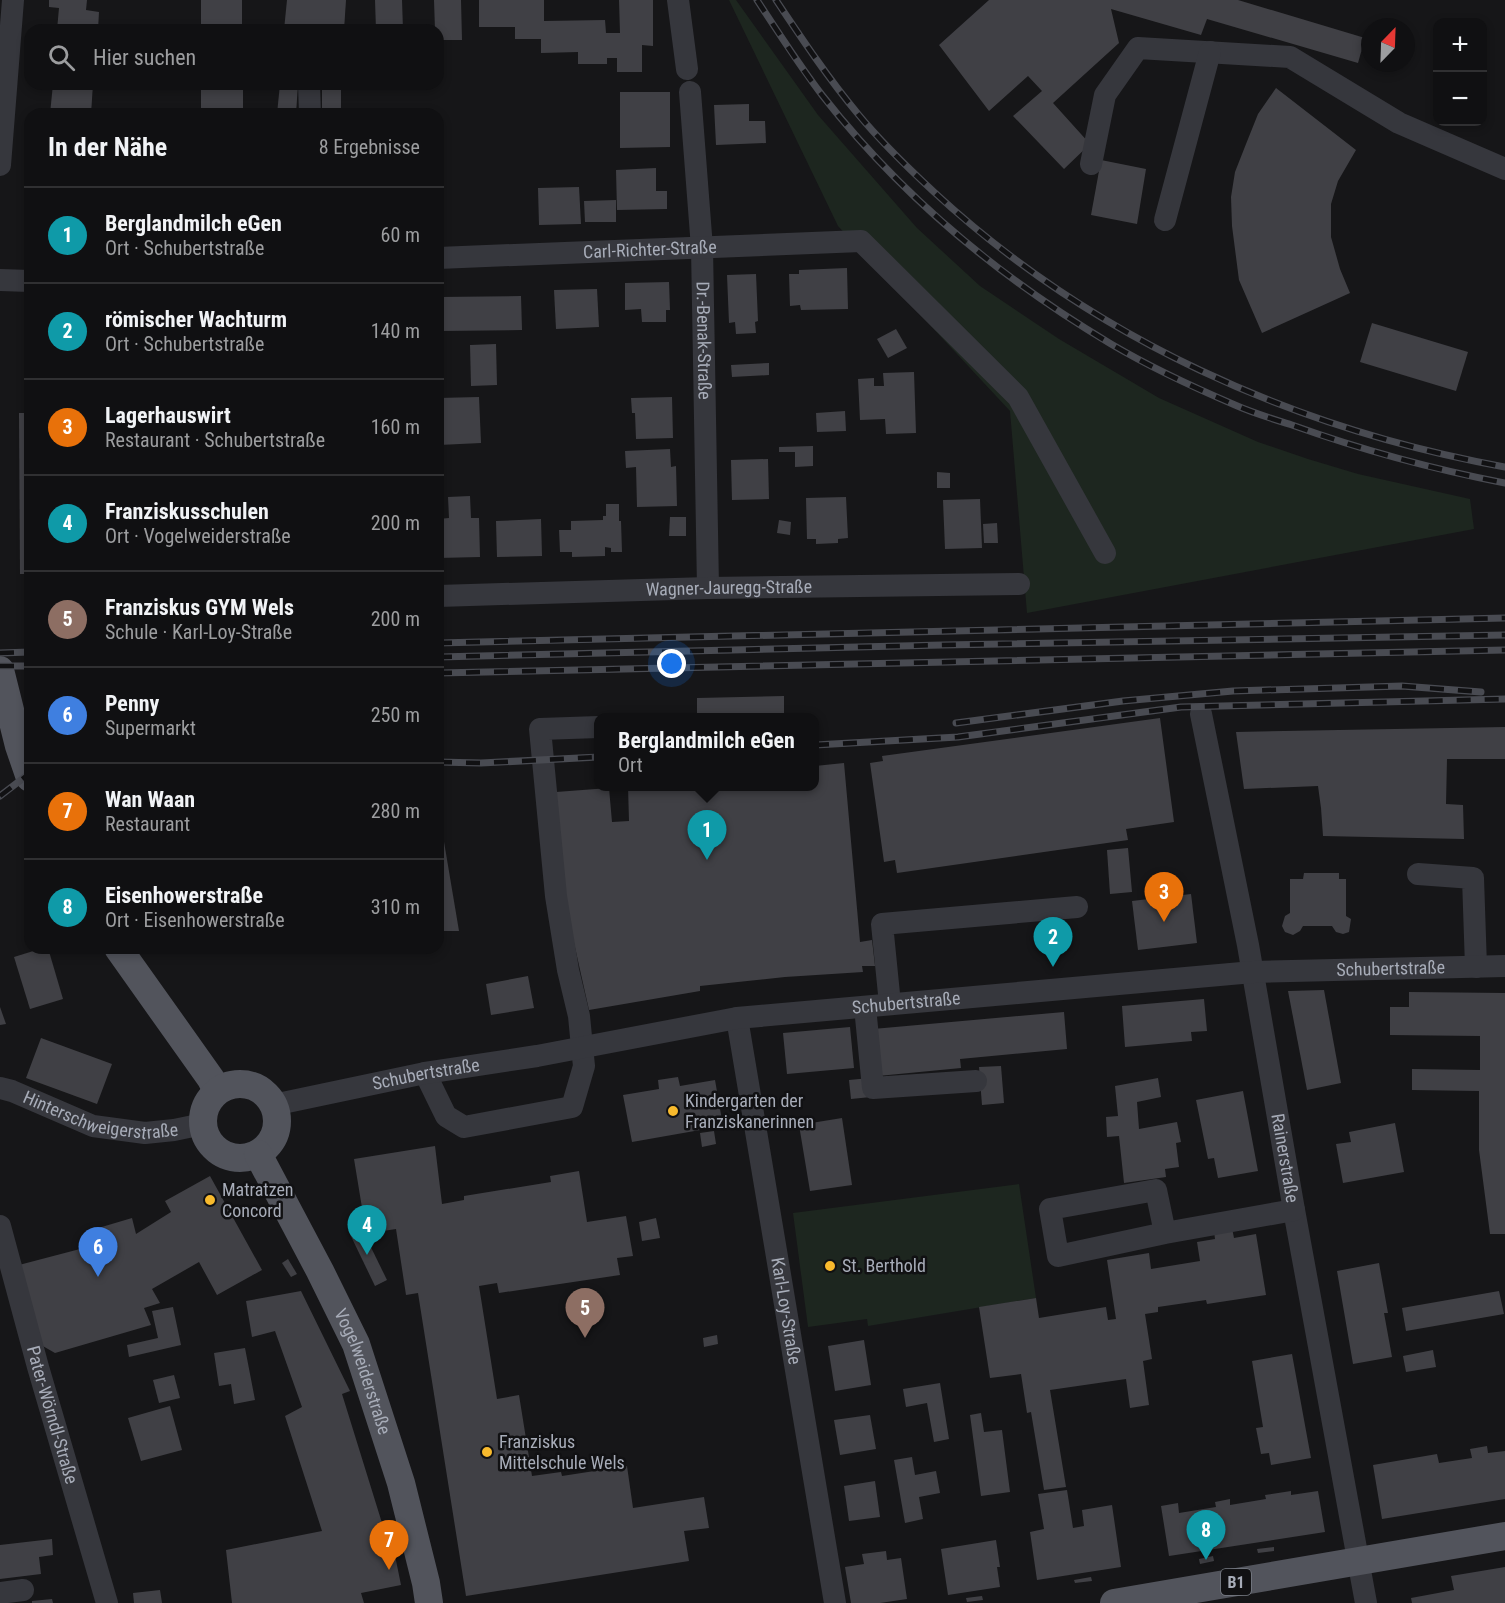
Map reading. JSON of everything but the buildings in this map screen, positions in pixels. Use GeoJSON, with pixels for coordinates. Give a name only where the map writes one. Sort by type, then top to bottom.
{"type":"FeatureCollection","features":[{"type":"Feature","properties":{"kind":"main road"},"geometry":{"type":"LineString","coordinates":[[0,670],[24,761]]}},
{"type":"Feature","properties":{"kind":"main road"},"geometry":{"type":"LineString","coordinates":[[122,954],[211,1079],[217,1091]]}},
{"type":"Feature","properties":{"kind":"main road"},"geometry":{"type":"LineString","coordinates":[[241,1084],[259,1089],[268,1096],[273,1105],[277,1119],[276,1129],[270,1143],[258,1154],[242,1158],[226,1156],[207,1139],[203,1124],[204,1112],[208,1101],[217,1091],[241,1084]]}},
{"type":"Feature","properties":{"kind":"main road","name":"Vogelweiderstraße"},"geometry":{"type":"LineString","coordinates":[[258,1154],[356,1344],[401,1483],[429,1603]]}},
{"type":"Feature","properties":{"kind":"main road","name":"B1"},"geometry":{"type":"LineString","coordinates":[[1114,1603],[1505,1536]]}},
{"type":"Feature","properties":{"kind":"street"},"geometry":{"type":"LineString","coordinates":[[0,165],[13,0]]}},
{"type":"Feature","properties":{"kind":"street"},"geometry":{"type":"LineString","coordinates":[[678,0],[687,69]]}},
{"type":"Feature","properties":{"kind":"street"},"geometry":{"type":"LineString","coordinates":[[1091,164],[1105,95],[1138,48],[1290,57],[1399,123],[1505,169]]}},
{"type":"Feature","properties":{"kind":"street"},"geometry":{"type":"LineString","coordinates":[[1165,220],[1210,52]]}},
{"type":"Feature","properties":{"kind":"street"},"geometry":{"type":"LineString","coordinates":[[309,90],[310,108]]}},
{"type":"Feature","properties":{"kind":"street","name":"Dr.-Benak-Straße"},"geometry":{"type":"LineString","coordinates":[[690,92],[702,248],[708,588]]}},
{"type":"Feature","properties":{"kind":"street","name":"Carl-Richter-Straße"},"geometry":{"type":"LineString","coordinates":[[444,258],[861,241],[1018,398],[1105,553]]}},
{"type":"Feature","properties":{"kind":"street"},"geometry":{"type":"LineString","coordinates":[[0,280],[24,281]]}},
{"type":"Feature","properties":{"kind":"street","name":"Wagner-Jauregg-Straße"},"geometry":{"type":"LineString","coordinates":[[444,596],[708,588],[1019,584]]}},
{"type":"Feature","properties":{"kind":"street","name":"Rainerstraße"},"geometry":{"type":"LineString","coordinates":[[1202,714],[1253,972],[1366,1603]]}},
{"type":"Feature","properties":{"kind":"street"},"geometry":{"type":"LineString","coordinates":[[425,1073],[446,1116],[464,1127],[572,1107],[584,1066],[579,1016],[568,970],[556,896],[540,729],[594,727]]}},
{"type":"Feature","properties":{"kind":"street"},"geometry":{"type":"LineString","coordinates":[[1418,874],[1473,878],[1476,967]]}},
{"type":"Feature","properties":{"kind":"street"},"geometry":{"type":"LineString","coordinates":[[890,1004],[882,924],[1077,907]]}},
{"type":"Feature","properties":{"kind":"street","name":"Schubertstraße"},"geometry":{"type":"LineString","coordinates":[[273,1105],[425,1073],[537,1056],[737,1018],[1253,972],[1505,966]]}},
{"type":"Feature","properties":{"kind":"street"},"geometry":{"type":"LineString","coordinates":[[865,1007],[873,1088],[976,1081]]}},
{"type":"Feature","properties":{"kind":"street","name":"Karl-Loy-Straße"},"geometry":{"type":"LineString","coordinates":[[737,1018],[835,1603]]}},
{"type":"Feature","properties":{"kind":"street","name":"Hinterschweigerstraße"},"geometry":{"type":"LineString","coordinates":[[0,1088],[93,1126],[145,1133],[203,1124]]}},
{"type":"Feature","properties":{"kind":"street"},"geometry":{"type":"LineString","coordinates":[[1165,1233],[1156,1190],[1050,1209],[1058,1256],[1165,1233],[1294,1210]]}},
{"type":"Feature","properties":{"kind":"street","name":"Pater-Wörndl-Straße"},"geometry":{"type":"LineString","coordinates":[[0,1226],[38,1367],[107,1603]]}},
{"type":"Feature","properties":{"kind":"street"},"geometry":{"type":"LineString","coordinates":[[0,1593],[23,1590]]}},
{"type":"Feature","properties":{"kind":"shaded area"},"geometry":{"type":"Polygon","coordinates":[[[729,0],[736,0],[818,115],[917,228],[980,286],[1059,339],[1159,398],[1258,442],[1358,474],[1470,499],[1474,529],[1027,613],[1010,411],[838,226],[729,0]]]}},
{"type":"Feature","properties":{"kind":"shaded area"},"geometry":{"type":"Polygon","coordinates":[[[1019,1184],[1036,1298],[868,1326],[867,1319],[808,1327],[793,1213],[1019,1184]]]}},
{"type":"Feature","properties":{"kind":"railway"},"geometry":{"type":"LineString","coordinates":[[757,0],[822,95],[885,167],[955,233],[1031,292],[1071,319],[1156,369],[1249,411],[1397,458],[1505,483]]}},
{"type":"Feature","properties":{"kind":"railway"},"geometry":{"type":"LineString","coordinates":[[776,0],[836,86],[894,154],[995,244],[1060,291],[1128,333],[1200,370],[1273,402],[1349,429],[1426,450],[1505,467]]}},
{"type":"Feature","properties":{"kind":"railway"},"geometry":{"type":"LineString","coordinates":[[444,643],[1505,618]]}},
{"type":"Feature","properties":{"kind":"railway"},"geometry":{"type":"LineString","coordinates":[[444,657],[1505,635]]}},
{"type":"Feature","properties":{"kind":"railway"},"geometry":{"type":"LineString","coordinates":[[444,673],[1505,650]]}},
{"type":"Feature","properties":{"kind":"railway"},"geometry":{"type":"LineString","coordinates":[[0,653],[24,652]]}},
{"type":"Feature","properties":{"kind":"railway"},"geometry":{"type":"LineString","coordinates":[[0,666],[24,666]]}},
{"type":"Feature","properties":{"kind":"railway"},"geometry":{"type":"LineString","coordinates":[[956,723],[1123,701],[1233,691],[1402,686],[1481,692]]}},
{"type":"Feature","properties":{"kind":"railway"},"geometry":{"type":"LineString","coordinates":[[819,745],[958,737],[1181,707],[1505,699]]}},
{"type":"Feature","properties":{"kind":"railway"},"geometry":{"type":"LineString","coordinates":[[444,762],[481,763],[594,757]]}},
{"type":"Feature","properties":{"kind":"railway"},"geometry":{"type":"LineString","coordinates":[[0,796],[24,778]]}},
{"type":"Feature","properties":{"kind":"place","name":"Berglandmilch eGen"},"geometry":{"type":"Point","coordinates":[707,860]}},
{"type":"Feature","properties":{"kind":"place","name":"Lagerhauswirt"},"geometry":{"type":"Point","coordinates":[1164,922]}},
{"type":"Feature","properties":{"kind":"place","name":"römischer Wachturm"},"geometry":{"type":"Point","coordinates":[1053,967]}},
{"type":"Feature","properties":{"kind":"place","name":"Kindergarten der Franziskanerinnen"},"geometry":{"type":"Point","coordinates":[673,1111]}},
{"type":"Feature","properties":{"kind":"place","name":"Matratzen Concord"},"geometry":{"type":"Point","coordinates":[210,1200]}},
{"type":"Feature","properties":{"kind":"place","name":"Franziskusschulen"},"geometry":{"type":"Point","coordinates":[367,1255]}},
{"type":"Feature","properties":{"kind":"place","name":"St. Berthold"},"geometry":{"type":"Point","coordinates":[830,1266]}},
{"type":"Feature","properties":{"kind":"place","name":"Penny"},"geometry":{"type":"Point","coordinates":[98,1277]}},
{"type":"Feature","properties":{"kind":"place","name":"Franziskus GYM Wels"},"geometry":{"type":"Point","coordinates":[585,1338]}},
{"type":"Feature","properties":{"kind":"place","name":"Franziskus Mittelschule Wels"},"geometry":{"type":"Point","coordinates":[487,1452]}},
{"type":"Feature","properties":{"kind":"place","name":"Eisenhowerstraße"},"geometry":{"type":"Point","coordinates":[1206,1560]}},
{"type":"Feature","properties":{"kind":"place","name":"Wan Waan"},"geometry":{"type":"Point","coordinates":[389,1570]}}]}
